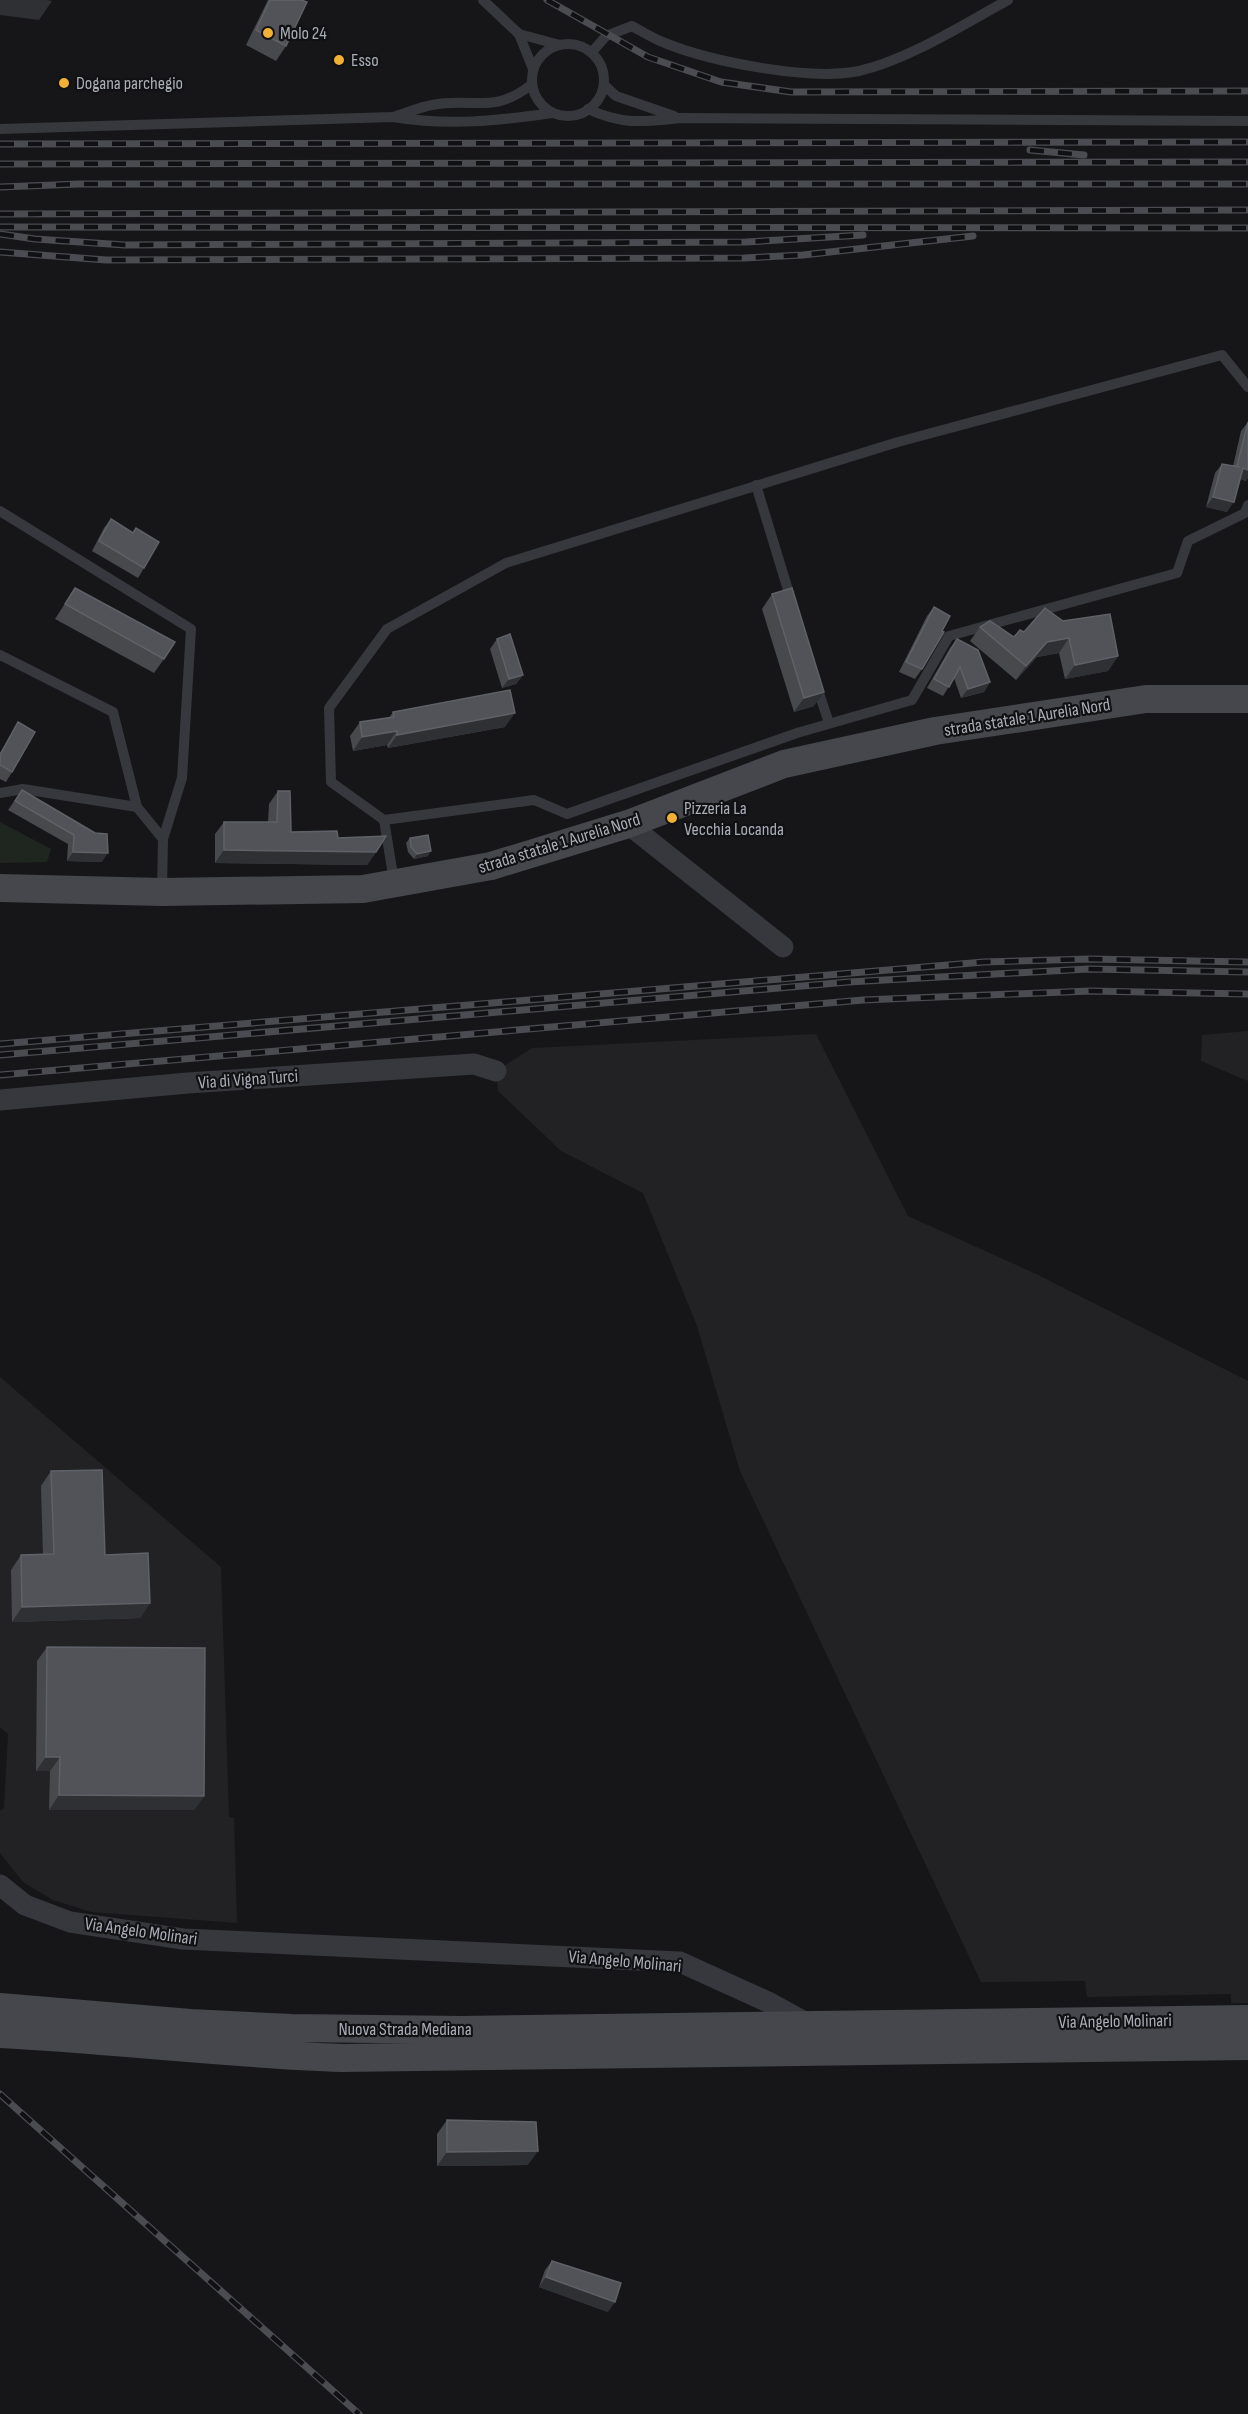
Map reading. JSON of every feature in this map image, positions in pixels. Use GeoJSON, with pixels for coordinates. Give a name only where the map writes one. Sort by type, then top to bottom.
{"type":"FeatureCollection","features":[{"type":"Feature","properties":{"kind":"street","name":"strada statale 1 Aurelia Nord"},"geometry":{"type":"LineString","coordinates":[[0,888],[162,892],[363,889],[491,866],[628,824],[784,764],[935,731],[1146,699],[1248,699]]}},
{"type":"Feature","properties":{"kind":"street"},"geometry":{"type":"LineString","coordinates":[[628,824],[783,947]]}},
{"type":"Feature","properties":{"kind":"street","name":"Via di Vigna Turci"},"geometry":{"type":"LineString","coordinates":[[0,1100],[188,1083],[474,1064],[496,1071]]}},
{"type":"Feature","properties":{"kind":"street","name":"Via Angelo Molinari"},"geometry":{"type":"LineString","coordinates":[[0,1885],[25,1905],[70,1922],[183,1939],[680,1962],[768,2002],[812,2038],[1248,2046]]}},
{"type":"Feature","properties":{"kind":"street","name":"Nuova Strada Mediana"},"geometry":{"type":"LineString","coordinates":[[0,2007],[291,2028],[812,2038]]}},
{"type":"Feature","properties":{"kind":"street","name":"Via Angelo Molinari"},"geometry":{"type":"LineString","coordinates":[[812,2038],[1248,2019]]}},
{"type":"Feature","properties":{"kind":"street","name":"Nuova Strada Mediana"},"geometry":{"type":"LineString","coordinates":[[0,2034],[93,2039],[254,2055],[342,2058],[812,2038]]}},
{"type":"Feature","properties":{"kind":"lane"},"geometry":{"type":"LineString","coordinates":[[483,0],[519,34],[532,69],[532,84],[537,96],[552,113]]}},
{"type":"Feature","properties":{"kind":"lane"},"geometry":{"type":"LineString","coordinates":[[592,52],[606,36],[632,26],[665,44],[734,62],[814,73],[859,71],[918,48],[1008,0]]}},
{"type":"Feature","properties":{"kind":"lane"},"geometry":{"type":"LineString","coordinates":[[0,129],[393,117],[431,123],[473,122],[552,113],[563,117],[576,116],[588,109],[604,86],[605,74],[600,61],[592,52],[577,44],[560,45],[519,34]]}},
{"type":"Feature","properties":{"kind":"lane"},"geometry":{"type":"LineString","coordinates":[[532,69],[546,52],[560,45]]}},
{"type":"Feature","properties":{"kind":"lane"},"geometry":{"type":"LineString","coordinates":[[393,117],[432,105],[495,103],[514,98],[532,84]]}},
{"type":"Feature","properties":{"kind":"lane"},"geometry":{"type":"LineString","coordinates":[[604,86],[616,96],[633,104],[680,118]]}},
{"type":"Feature","properties":{"kind":"lane"},"geometry":{"type":"LineString","coordinates":[[588,109],[612,120],[638,123],[680,118],[1248,121]]}},
{"type":"Feature","properties":{"kind":"lane"},"geometry":{"type":"LineString","coordinates":[[1248,387],[1222,354],[898,442],[506,563],[387,629],[329,708],[332,782],[384,820],[534,800],[567,814],[829,723],[912,700],[949,636],[1177,573],[1188,541],[1245,513],[1248,505]]}},
{"type":"Feature","properties":{"kind":"lane"},"geometry":{"type":"LineString","coordinates":[[756,485],[794,610]]}},
{"type":"Feature","properties":{"kind":"lane"},"geometry":{"type":"LineString","coordinates":[[0,511],[191,629],[182,778],[163,839],[162,892]]}},
{"type":"Feature","properties":{"kind":"lane"},"geometry":{"type":"LineString","coordinates":[[0,655],[113,712],[138,807],[163,839]]}},
{"type":"Feature","properties":{"kind":"lane"},"geometry":{"type":"LineString","coordinates":[[811,667],[829,723]]}},
{"type":"Feature","properties":{"kind":"lane"},"geometry":{"type":"LineString","coordinates":[[0,794],[23,789],[138,807]]}},
{"type":"Feature","properties":{"kind":"lane"},"geometry":{"type":"LineString","coordinates":[[384,820],[394,884]]}},
{"type":"Feature","properties":{"kind":"shaded area"},"geometry":{"type":"Polygon","coordinates":[[[0,822],[51,849],[47,862],[0,863],[0,822]]]}},
{"type":"Feature","properties":{"kind":"shaded area"},"geometry":{"type":"Polygon","coordinates":[[[1248,1031],[1248,1081],[1201,1061],[1202,1035],[1248,1031]]]}},
{"type":"Feature","properties":{"kind":"shaded area"},"geometry":{"type":"Polygon","coordinates":[[[816,1034],[908,1216],[1036,1274],[1248,1381],[1248,2003],[1231,2003],[1231,1994],[1087,1997],[1085,1981],[981,1982],[740,1471],[697,1326],[643,1193],[561,1151],[498,1091],[496,1071],[532,1048],[816,1034]]]}},
{"type":"Feature","properties":{"kind":"shaded area"},"geometry":{"type":"Polygon","coordinates":[[[0,1377],[221,1567],[229,1817],[234,1818],[237,1923],[91,1912],[53,1900],[23,1882],[0,1853],[0,1811],[4,1808],[8,1734],[0,1727],[0,1377]]]}},
{"type":"Feature","properties":{"kind":"building"},"geometry":{"type":"Polygon","coordinates":[[[270,0],[307,2],[286,46],[256,30],[270,0]]]}},
{"type":"Feature","properties":{"kind":"building"},"geometry":{"type":"Polygon","coordinates":[[[1248,422],[1248,470],[1243,468],[1234,502],[1213,497],[1222,464],[1240,467],[1237,466],[1248,422]]]}},
{"type":"Feature","properties":{"kind":"building"},"geometry":{"type":"Polygon","coordinates":[[[111,519],[133,533],[136,528],[159,542],[144,568],[99,541],[111,519]]]}},
{"type":"Feature","properties":{"kind":"building"},"geometry":{"type":"Polygon","coordinates":[[[75,588],[175,642],[164,659],[65,604],[75,588]]]}},
{"type":"Feature","properties":{"kind":"building"},"geometry":{"type":"Polygon","coordinates":[[[792,588],[824,692],[804,698],[772,594],[792,588]]]}},
{"type":"Feature","properties":{"kind":"building"},"geometry":{"type":"Polygon","coordinates":[[[934,607],[950,616],[942,631],[944,632],[922,669],[906,662],[934,607]]]}},
{"type":"Feature","properties":{"kind":"building"},"geometry":{"type":"Polygon","coordinates":[[[1045,608],[1063,621],[1110,614],[1118,656],[1075,665],[1069,638],[1047,642],[1026,666],[980,627],[990,621],[1014,637],[1020,630],[1024,632],[1045,608]]]}},
{"type":"Feature","properties":{"kind":"building"},"geometry":{"type":"Polygon","coordinates":[[[510,634],[523,675],[509,679],[497,639],[510,634]]]}},
{"type":"Feature","properties":{"kind":"building"},"geometry":{"type":"Polygon","coordinates":[[[957,639],[978,650],[990,682],[968,689],[960,667],[949,687],[934,679],[957,639]]]}},
{"type":"Feature","properties":{"kind":"building"},"geometry":{"type":"Polygon","coordinates":[[[510,690],[515,713],[397,735],[397,731],[362,737],[360,722],[394,717],[393,712],[510,690]]]}},
{"type":"Feature","properties":{"kind":"building"},"geometry":{"type":"Polygon","coordinates":[[[18,722],[35,732],[12,772],[0,765],[0,755],[18,722]]]}},
{"type":"Feature","properties":{"kind":"building"},"geometry":{"type":"Polygon","coordinates":[[[22,790],[95,833],[107,834],[108,853],[73,852],[74,835],[15,801],[22,790]]]}},
{"type":"Feature","properties":{"kind":"building"},"geometry":{"type":"Polygon","coordinates":[[[278,791],[290,791],[291,832],[337,831],[338,838],[386,836],[376,852],[224,850],[224,822],[277,822],[278,791]]]}},
{"type":"Feature","properties":{"kind":"building"},"geometry":{"type":"Polygon","coordinates":[[[428,835],[431,851],[417,854],[411,847],[410,838],[428,835]]]}},
{"type":"Feature","properties":{"kind":"building"},"geometry":{"type":"Polygon","coordinates":[[[102,1470],[105,1555],[148,1553],[150,1603],[22,1607],[21,1555],[54,1554],[51,1471],[102,1470]]]}},
{"type":"Feature","properties":{"kind":"building"},"geometry":{"type":"Polygon","coordinates":[[[47,1647],[205,1648],[204,1796],[59,1795],[60,1757],[46,1757],[47,1647]]]}},
{"type":"Feature","properties":{"kind":"building"},"geometry":{"type":"Polygon","coordinates":[[[447,2120],[536,2122],[538,2151],[447,2152],[447,2120]]]}},
{"type":"Feature","properties":{"kind":"building"},"geometry":{"type":"Polygon","coordinates":[[[552,2261],[621,2283],[615,2302],[546,2277],[552,2261]]]}},
{"type":"Feature","properties":{"kind":"railway"},"geometry":{"type":"LineString","coordinates":[[547,0],[648,57],[721,82],[791,92],[1248,91]]}},
{"type":"Feature","properties":{"kind":"railway"},"geometry":{"type":"LineString","coordinates":[[0,144],[1248,142]]}},
{"type":"Feature","properties":{"kind":"railway"},"geometry":{"type":"LineString","coordinates":[[1030,150],[1084,155]]}},
{"type":"Feature","properties":{"kind":"railway"},"geometry":{"type":"LineString","coordinates":[[0,164],[1248,162]]}},
{"type":"Feature","properties":{"kind":"railway"},"geometry":{"type":"LineString","coordinates":[[0,187],[79,184],[1248,184]]}},
{"type":"Feature","properties":{"kind":"railway"},"geometry":{"type":"LineString","coordinates":[[0,214],[1248,210]]}},
{"type":"Feature","properties":{"kind":"railway"},"geometry":{"type":"LineString","coordinates":[[0,227],[1248,228]]}},
{"type":"Feature","properties":{"kind":"railway"},"geometry":{"type":"LineString","coordinates":[[0,234],[35,239],[125,245],[746,242],[863,235]]}},
{"type":"Feature","properties":{"kind":"railway"},"geometry":{"type":"LineString","coordinates":[[0,252],[106,260],[744,258],[803,255],[973,236]]}},
{"type":"Feature","properties":{"kind":"railway"},"geometry":{"type":"LineString","coordinates":[[0,1044],[984,962],[1090,959],[1248,962]]}},
{"type":"Feature","properties":{"kind":"railway"},"geometry":{"type":"LineString","coordinates":[[0,1055],[848,982],[1088,969],[1248,972]]}},
{"type":"Feature","properties":{"kind":"railway"},"geometry":{"type":"LineString","coordinates":[[0,1075],[863,1000],[1090,991],[1248,994]]}},
{"type":"Feature","properties":{"kind":"railway"},"geometry":{"type":"LineString","coordinates":[[0,2094],[359,2414]]}},
{"type":"Feature","properties":{"kind":"place","name":"Molo 24"},"geometry":{"type":"Point","coordinates":[268,33]}},
{"type":"Feature","properties":{"kind":"place","name":"Esso"},"geometry":{"type":"Point","coordinates":[339,60]}},
{"type":"Feature","properties":{"kind":"place","name":"Dogana parchegio"},"geometry":{"type":"Point","coordinates":[64,83]}},
{"type":"Feature","properties":{"kind":"place","name":"Pizzeria La Vecchia Locanda"},"geometry":{"type":"Point","coordinates":[672,818]}}]}
